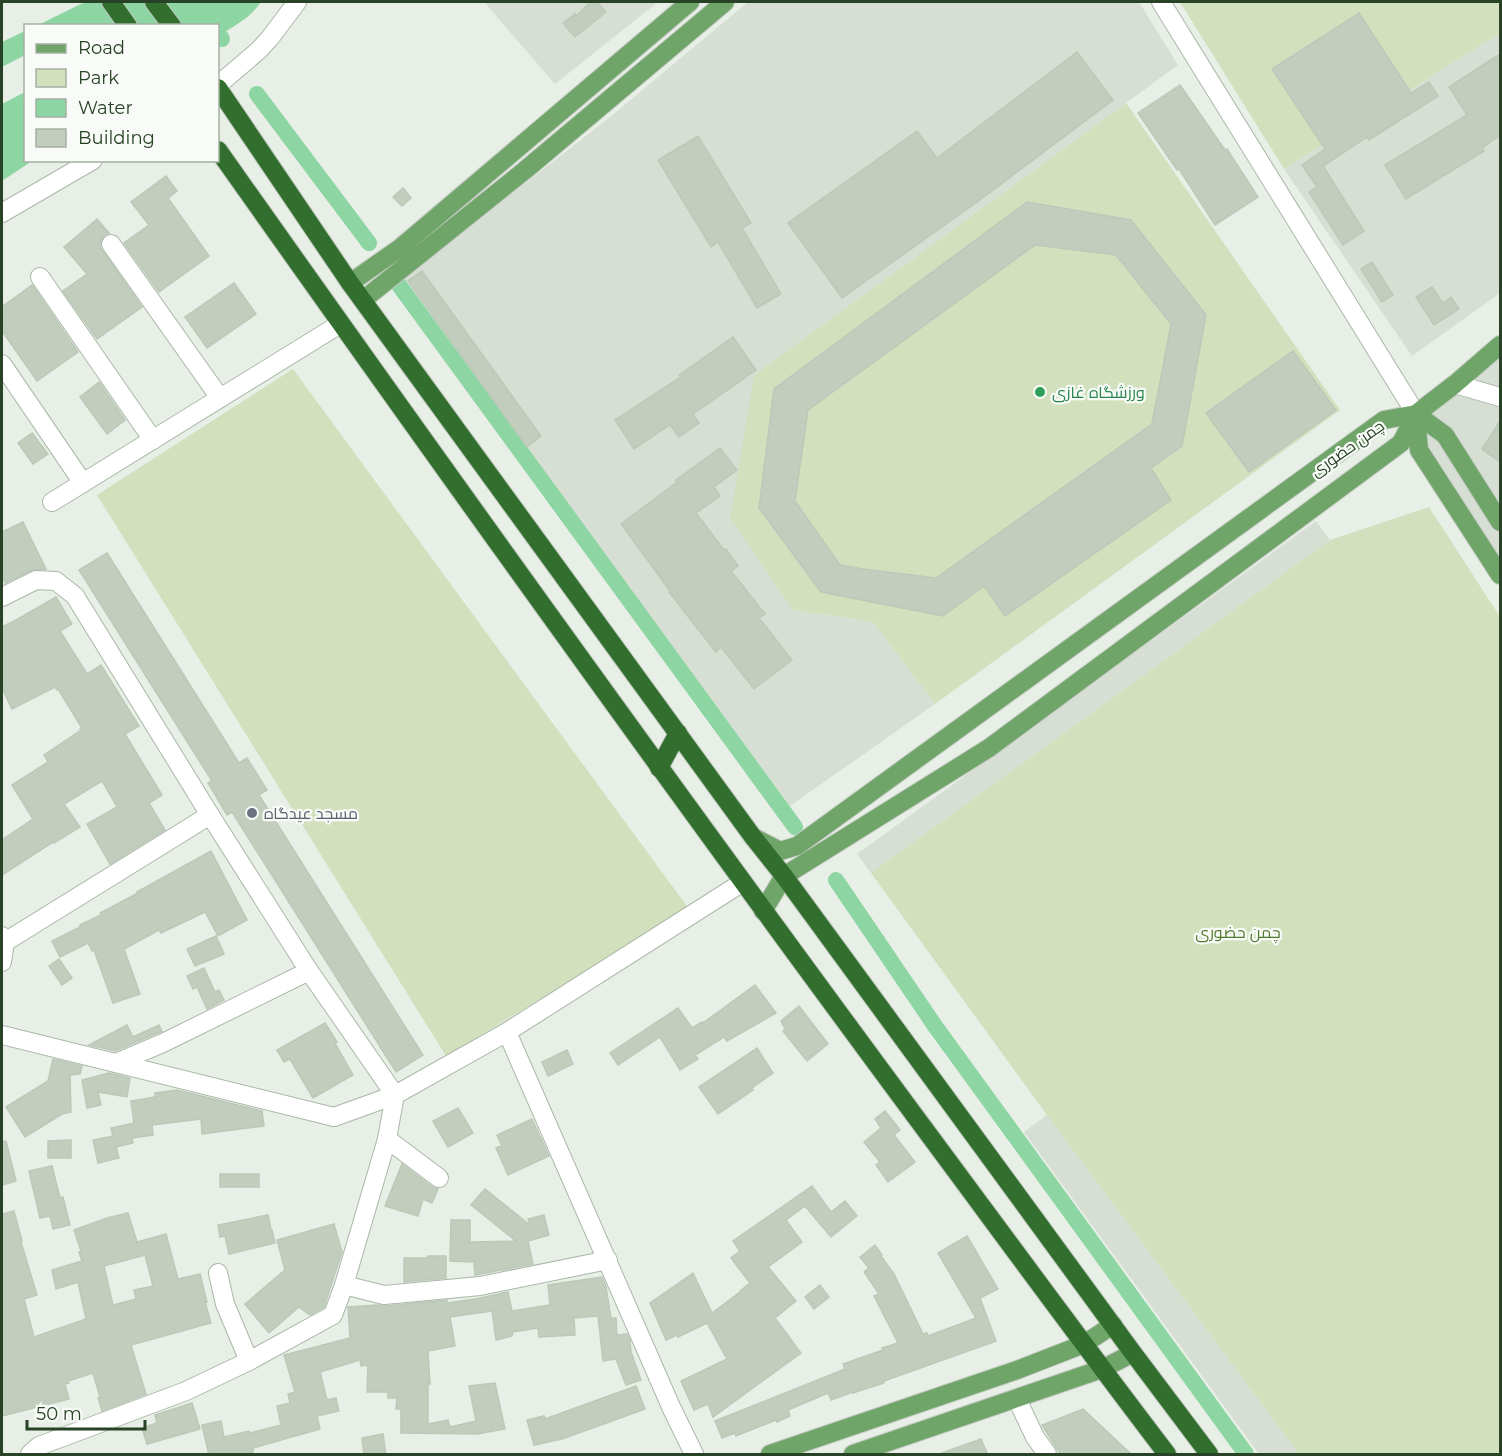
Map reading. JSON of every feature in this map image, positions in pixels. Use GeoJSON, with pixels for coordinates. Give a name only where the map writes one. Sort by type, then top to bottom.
{"type":"FeatureCollection","features":[{"type":"Feature","properties":{"kind":"highway"},"geometry":{"type":"LineString","coordinates":[[111,2],[127,24]]}},
{"type":"Feature","properties":{"kind":"highway"},"geometry":{"type":"LineString","coordinates":[[154,2],[170,24]]}},
{"type":"Feature","properties":{"kind":"highway"},"geometry":{"type":"LineString","coordinates":[[219,88],[350,283],[753,837],[1209,1455]]}},
{"type":"Feature","properties":{"kind":"highway"},"geometry":{"type":"LineString","coordinates":[[219,151],[659,768],[1167,1455]]}},
{"type":"Feature","properties":{"kind":"highway"},"geometry":{"type":"LineString","coordinates":[[659,768],[678,733]]}},
{"type":"Feature","properties":{"kind":"main road"},"geometry":{"type":"LineString","coordinates":[[350,283],[400,248],[690,2]]}},
{"type":"Feature","properties":{"kind":"main road"},"geometry":{"type":"LineString","coordinates":[[363,300],[524,171],[725,2]]}},
{"type":"Feature","properties":{"kind":"main road"},"geometry":{"type":"LineString","coordinates":[[1416,414],[1500,345]]}},
{"type":"Feature","properties":{"kind":"main road"},"geometry":{"type":"LineString","coordinates":[[1416,414],[1445,435],[1500,522]]}},
{"type":"Feature","properties":{"kind":"main road"},"geometry":{"type":"LineString","coordinates":[[1416,414],[1419,450],[1500,575]]}},
{"type":"Feature","properties":{"kind":"main road","name":"چمن حضوری"},"geometry":{"type":"LineString","coordinates":[[753,837],[780,851],[797,846],[1384,420],[1416,414]]}},
{"type":"Feature","properties":{"kind":"main road","name":"چمن حضوری"},"geometry":{"type":"LineString","coordinates":[[763,911],[784,876],[988,748],[1401,443],[1416,414]]}},
{"type":"Feature","properties":{"kind":"main road"},"geometry":{"type":"LineString","coordinates":[[770,1455],[1017,1370],[1084,1344],[1113,1325]]}},
{"type":"Feature","properties":{"kind":"main road"},"geometry":{"type":"LineString","coordinates":[[853,1455],[1102,1369],[1132,1353]]}},
{"type":"Feature","properties":{"kind":"street"},"geometry":{"type":"LineString","coordinates":[[277,27],[281,2]]}},
{"type":"Feature","properties":{"kind":"street"},"geometry":{"type":"LineString","coordinates":[[219,86],[259,50],[297,2]]}},
{"type":"Feature","properties":{"kind":"street"},"geometry":{"type":"LineString","coordinates":[[1161,2],[1416,414]]}},
{"type":"Feature","properties":{"kind":"street"},"geometry":{"type":"LineString","coordinates":[[2,213],[90,162]]}},
{"type":"Feature","properties":{"kind":"street"},"geometry":{"type":"LineString","coordinates":[[111,244],[220,398]]}},
{"type":"Feature","properties":{"kind":"street"},"geometry":{"type":"LineString","coordinates":[[40,278],[153,440]]}},
{"type":"Feature","properties":{"kind":"street"},"geometry":{"type":"LineString","coordinates":[[52,502],[340,324]]}},
{"type":"Feature","properties":{"kind":"street"},"geometry":{"type":"LineString","coordinates":[[2,364],[83,483]]}},
{"type":"Feature","properties":{"kind":"street"},"geometry":{"type":"LineString","coordinates":[[1455,384],[1500,397]]}},
{"type":"Feature","properties":{"kind":"street"},"geometry":{"type":"LineString","coordinates":[[2,597],[36,580],[56,581],[75,596],[309,971],[395,1095],[387,1139],[344,1286],[333,1315],[249,1361],[186,1391],[39,1446],[30,1455]]}},
{"type":"Feature","properties":{"kind":"street"},"geometry":{"type":"LineString","coordinates":[[2,962],[3,939],[210,815]]}},
{"type":"Feature","properties":{"kind":"street"},"geometry":{"type":"LineString","coordinates":[[2,1035],[334,1117],[395,1095],[507,1032],[743,882]]}},
{"type":"Feature","properties":{"kind":"street"},"geometry":{"type":"LineString","coordinates":[[116,1063],[165,1042],[309,971]]}},
{"type":"Feature","properties":{"kind":"street"},"geometry":{"type":"LineString","coordinates":[[507,1032],[694,1455]]}},
{"type":"Feature","properties":{"kind":"street"},"geometry":{"type":"LineString","coordinates":[[387,1139],[439,1178]]}},
{"type":"Feature","properties":{"kind":"street"},"geometry":{"type":"LineString","coordinates":[[344,1286],[384,1295],[469,1287],[608,1260]]}},
{"type":"Feature","properties":{"kind":"street"},"geometry":{"type":"LineString","coordinates":[[218,1273],[225,1304],[249,1361]]}},
{"type":"Feature","properties":{"kind":"street"},"geometry":{"type":"LineString","coordinates":[[1017,1399],[1035,1437],[1047,1455]]}},
{"type":"Feature","properties":{"kind":"shaded area"},"geometry":{"type":"Polygon","coordinates":[[[484,2],[658,2],[555,84],[484,2]]]}},
{"type":"Feature","properties":{"kind":"shaded area"},"geometry":{"type":"Polygon","coordinates":[[[748,2],[1139,2],[1178,65],[754,375],[792,610],[873,622],[935,704],[790,806],[403,279],[610,117],[748,2]]]}},
{"type":"Feature","properties":{"kind":"shaded area"},"geometry":{"type":"Polygon","coordinates":[[[1500,33],[1500,293],[1412,356],[1284,169],[1500,33]]]}},
{"type":"Feature","properties":{"kind":"shaded area"},"geometry":{"type":"Polygon","coordinates":[[[1500,345],[1500,575],[1419,450],[1416,414],[1500,345]]]}},
{"type":"Feature","properties":{"kind":"shaded area"},"geometry":{"type":"Polygon","coordinates":[[[1316,521],[1330,540],[871,873],[857,854],[1316,521]]]}},
{"type":"Feature","properties":{"kind":"shaded area"},"geometry":{"type":"Polygon","coordinates":[[[1047,1115],[1299,1454],[1259,1454],[1024,1132],[1047,1115]]]}},
{"type":"Feature","properties":{"kind":"green space"},"geometry":{"type":"Polygon","coordinates":[[[1180,2],[1500,2],[1500,33],[1284,169],[1180,2]]]}},
{"type":"Feature","properties":{"kind":"green space","name":"ورزشگاه غازی"},"geometry":{"type":"Polygon","coordinates":[[[1126,103],[1340,410],[935,704],[873,622],[793,610],[730,518],[754,375],[1126,103]]]}},
{"type":"Feature","properties":{"kind":"green space"},"geometry":{"type":"Polygon","coordinates":[[[293,369],[689,909],[446,1056],[97,495],[293,369]]]}},
{"type":"Feature","properties":{"kind":"green space","name":"چمن حضوری"},"geometry":{"type":"Polygon","coordinates":[[[1429,507],[1500,617],[1500,1454],[1299,1454],[1047,1115],[871,873],[1330,540],[1429,507]]]}},
{"type":"Feature","properties":{"kind":"water"},"geometry":{"type":"Polygon","coordinates":[[[85,2],[261,2],[247,17],[219,35],[219,24],[40,24],[85,2]]]}},
{"type":"Feature","properties":{"kind":"water"},"geometry":{"type":"Polygon","coordinates":[[[24,31],[24,56],[2,67],[2,42],[24,31]]]}},
{"type":"Feature","properties":{"kind":"water"},"geometry":{"type":"Polygon","coordinates":[[[24,93],[24,162],[30,162],[2,181],[2,104],[24,93]]]}},
{"type":"Feature","properties":{"kind":"building"},"geometry":{"type":"Polygon","coordinates":[[[591,2],[597,2],[606,12],[575,37],[563,23],[575,14],[576,16],[591,2]]]}},
{"type":"Feature","properties":{"kind":"building"},"geometry":{"type":"Polygon","coordinates":[[[1359,13],[1411,93],[1429,82],[1438,96],[1369,140],[1367,137],[1323,166],[1364,231],[1343,245],[1309,192],[1317,187],[1302,165],[1325,149],[1272,69],[1359,13]]]}},
{"type":"Feature","properties":{"kind":"building"},"geometry":{"type":"Polygon","coordinates":[[[1077,52],[1113,100],[980,200],[842,298],[788,223],[917,131],[937,158],[1077,52]]]}},
{"type":"Feature","properties":{"kind":"building"},"geometry":{"type":"Polygon","coordinates":[[[1500,54],[1500,135],[1482,148],[1484,151],[1406,199],[1385,165],[1467,115],[1449,87],[1500,54]]]}},
{"type":"Feature","properties":{"kind":"building"},"geometry":{"type":"Polygon","coordinates":[[[1180,85],[1225,150],[1227,149],[1258,197],[1215,225],[1179,169],[1177,170],[1138,113],[1180,85]]]}},
{"type":"Feature","properties":{"kind":"building"},"geometry":{"type":"Polygon","coordinates":[[[698,136],[751,223],[742,228],[781,294],[757,308],[718,242],[711,247],[658,160],[698,136]]]}},
{"type":"Feature","properties":{"kind":"building"},"geometry":{"type":"Polygon","coordinates":[[[166,176],[177,191],[168,198],[209,256],[159,292],[124,243],[149,225],[131,202],[166,176]]]}},
{"type":"Feature","properties":{"kind":"building"},"geometry":{"type":"Polygon","coordinates":[[[403,188],[411,198],[402,206],[393,197],[403,188]]]}},
{"type":"Feature","properties":{"kind":"building"},"geometry":{"type":"Polygon","coordinates":[[[1027,202],[1131,220],[1206,315],[1182,446],[1151,468],[1171,500],[1005,616],[984,586],[943,616],[821,592],[759,508],[774,389],[1027,202]],[[1035,245],[808,410],[795,501],[840,565],[936,578],[1152,424],[1171,324],[1116,255],[1035,245]]]}},
{"type":"Feature","properties":{"kind":"building"},"geometry":{"type":"Polygon","coordinates":[[[97,219],[109,233],[101,240],[102,250],[142,307],[97,339],[63,291],[87,274],[64,247],[97,219]]]}},
{"type":"Feature","properties":{"kind":"building"},"geometry":{"type":"Polygon","coordinates":[[[1372,262],[1393,295],[1382,302],[1361,269],[1372,262]]]}},
{"type":"Feature","properties":{"kind":"building"},"geometry":{"type":"Polygon","coordinates":[[[422,271],[541,436],[527,447],[408,281],[422,271]]]}},
{"type":"Feature","properties":{"kind":"building"},"geometry":{"type":"Polygon","coordinates":[[[234,283],[256,314],[207,348],[185,317],[234,283]]]}},
{"type":"Feature","properties":{"kind":"building"},"geometry":{"type":"Polygon","coordinates":[[[32,285],[78,352],[37,381],[2,331],[2,307],[32,285]]]}},
{"type":"Feature","properties":{"kind":"building"},"geometry":{"type":"Polygon","coordinates":[[[1432,287],[1443,303],[1451,297],[1459,309],[1434,325],[1416,297],[1432,287]]]}},
{"type":"Feature","properties":{"kind":"building"},"geometry":{"type":"Polygon","coordinates":[[[733,337],[756,370],[693,414],[699,423],[679,437],[670,425],[634,449],[615,420],[681,377],[679,375],[733,337]]]}},
{"type":"Feature","properties":{"kind":"building"},"geometry":{"type":"Polygon","coordinates":[[[1293,351],[1336,410],[1249,472],[1206,413],[1293,351]]]}},
{"type":"Feature","properties":{"kind":"building"},"geometry":{"type":"Polygon","coordinates":[[[99,382],[125,420],[107,434],[80,397],[99,382]]]}},
{"type":"Feature","properties":{"kind":"building"},"geometry":{"type":"Polygon","coordinates":[[[1500,421],[1500,462],[1482,449],[1500,421]]]}},
{"type":"Feature","properties":{"kind":"building"},"geometry":{"type":"Polygon","coordinates":[[[32,433],[48,454],[33,464],[18,443],[32,433]]]}},
{"type":"Feature","properties":{"kind":"building"},"geometry":{"type":"Polygon","coordinates":[[[720,448],[737,470],[714,487],[720,496],[696,513],[738,566],[731,571],[765,614],[759,618],[792,660],[754,689],[721,647],[716,652],[669,592],[621,524],[720,448]]]}},
{"type":"Feature","properties":{"kind":"building"},"geometry":{"type":"Polygon","coordinates":[[[23,522],[46,569],[32,570],[5,583],[2,575],[2,532],[23,522]]]}},
{"type":"Feature","properties":{"kind":"building","name":"مسجد عیدگاه"},"geometry":{"type":"Polygon","coordinates":[[[107,553],[239,763],[247,758],[267,790],[259,795],[423,1055],[396,1072],[232,812],[227,815],[208,783],[212,781],[79,570],[107,553]]]}},
{"type":"Feature","properties":{"kind":"building"},"geometry":{"type":"Polygon","coordinates":[[[56,597],[72,624],[60,631],[87,674],[101,665],[139,726],[125,734],[162,795],[149,803],[165,830],[110,864],[87,824],[117,807],[102,781],[64,804],[80,827],[2,875],[2,840],[33,819],[12,785],[48,762],[44,755],[82,728],[55,687],[12,709],[2,688],[2,627],[56,597]]]}},
{"type":"Feature","properties":{"kind":"building"},"geometry":{"type":"Polygon","coordinates":[[[211,851],[247,920],[218,936],[205,912],[161,933],[159,930],[124,949],[140,994],[113,1003],[94,950],[92,951],[88,943],[60,957],[52,941],[211,851]]]}},
{"type":"Feature","properties":{"kind":"building"},"geometry":{"type":"Polygon","coordinates":[[[216,936],[224,954],[195,966],[187,949],[216,936]]]}},
{"type":"Feature","properties":{"kind":"building"},"geometry":{"type":"Polygon","coordinates":[[[59,959],[72,978],[62,985],[49,966],[59,959]]]}},
{"type":"Feature","properties":{"kind":"building"},"geometry":{"type":"Polygon","coordinates":[[[204,968],[215,992],[219,990],[224,1000],[207,1009],[197,987],[193,989],[187,976],[204,968]]]}},
{"type":"Feature","properties":{"kind":"building"},"geometry":{"type":"Polygon","coordinates":[[[755,985],[776,1013],[727,1041],[724,1037],[695,1055],[698,1059],[680,1070],[660,1037],[618,1065],[610,1053],[678,1008],[692,1028],[703,1023],[755,985]]]}},
{"type":"Feature","properties":{"kind":"building"},"geometry":{"type":"Polygon","coordinates":[[[799,1006],[828,1044],[807,1061],[783,1031],[785,1029],[781,1021],[799,1006]]]}},
{"type":"Feature","properties":{"kind":"building"},"geometry":{"type":"Polygon","coordinates":[[[325,1023],[353,1075],[313,1098],[290,1059],[284,1062],[277,1050],[325,1023]]]}},
{"type":"Feature","properties":{"kind":"building"},"geometry":{"type":"Polygon","coordinates":[[[127,1025],[133,1037],[159,1025],[162,1031],[115,1051],[89,1045],[127,1025]]]}},
{"type":"Feature","properties":{"kind":"building"},"geometry":{"type":"Polygon","coordinates":[[[757,1048],[773,1073],[718,1114],[699,1087],[757,1048]]]}},
{"type":"Feature","properties":{"kind":"building"},"geometry":{"type":"Polygon","coordinates":[[[567,1050],[573,1064],[548,1076],[542,1062],[567,1050]]]}},
{"type":"Feature","properties":{"kind":"building"},"geometry":{"type":"Polygon","coordinates":[[[53,1059],[82,1066],[80,1074],[70,1075],[71,1112],[62,1114],[25,1137],[6,1107],[48,1081],[53,1059]]]}},
{"type":"Feature","properties":{"kind":"building"},"geometry":{"type":"Polygon","coordinates":[[[109,1073],[130,1078],[127,1097],[98,1092],[101,1105],[87,1108],[82,1080],[109,1073]]]}},
{"type":"Feature","properties":{"kind":"building"},"geometry":{"type":"Polygon","coordinates":[[[177,1090],[262,1111],[264,1126],[202,1134],[201,1119],[152,1125],[153,1135],[132,1138],[133,1143],[116,1147],[119,1158],[98,1163],[93,1140],[113,1136],[111,1128],[134,1123],[131,1101],[155,1097],[155,1093],[177,1090]]]}},
{"type":"Feature","properties":{"kind":"building"},"geometry":{"type":"Polygon","coordinates":[[[458,1108],[473,1133],[448,1147],[433,1121],[458,1108]]]}},
{"type":"Feature","properties":{"kind":"building"},"geometry":{"type":"Polygon","coordinates":[[[885,1111],[900,1130],[894,1135],[915,1162],[888,1182],[876,1165],[880,1162],[864,1142],[881,1128],[875,1119],[885,1111]]]}},
{"type":"Feature","properties":{"kind":"building"},"geometry":{"type":"Polygon","coordinates":[[[532,1119],[549,1156],[508,1175],[496,1148],[502,1146],[497,1135],[532,1119]]]}},
{"type":"Feature","properties":{"kind":"building"},"geometry":{"type":"Polygon","coordinates":[[[71,1140],[71,1158],[48,1158],[48,1141],[71,1140]]]}},
{"type":"Feature","properties":{"kind":"building"},"geometry":{"type":"Polygon","coordinates":[[[6,1141],[16,1181],[2,1185],[2,1142],[6,1141]]]}},
{"type":"Feature","properties":{"kind":"building"},"geometry":{"type":"Polygon","coordinates":[[[402,1164],[438,1189],[432,1203],[423,1199],[418,1216],[385,1206],[402,1164]]]}},
{"type":"Feature","properties":{"kind":"building"},"geometry":{"type":"Polygon","coordinates":[[[52,1166],[70,1225],[53,1229],[50,1216],[40,1218],[29,1171],[52,1166]]]}},
{"type":"Feature","properties":{"kind":"building"},"geometry":{"type":"Polygon","coordinates":[[[220,1174],[259,1174],[259,1187],[220,1187],[220,1174]]]}},
{"type":"Feature","properties":{"kind":"building"},"geometry":{"type":"Polygon","coordinates":[[[812,1186],[831,1212],[845,1201],[857,1216],[831,1237],[805,1206],[786,1220],[802,1242],[768,1267],[796,1301],[775,1318],[801,1353],[713,1417],[708,1404],[694,1410],[681,1381],[727,1359],[707,1323],[678,1337],[677,1335],[666,1340],[650,1303],[693,1273],[712,1313],[750,1283],[731,1258],[740,1251],[733,1241],[812,1186]]]}},
{"type":"Feature","properties":{"kind":"building"},"geometry":{"type":"Polygon","coordinates":[[[485,1189],[530,1225],[528,1219],[544,1215],[549,1235],[528,1241],[533,1264],[475,1275],[474,1262],[450,1261],[451,1220],[470,1220],[470,1242],[516,1241],[471,1205],[485,1189]]]}},
{"type":"Feature","properties":{"kind":"building"},"geometry":{"type":"Polygon","coordinates":[[[14,1211],[37,1295],[24,1299],[34,1337],[86,1319],[78,1282],[56,1289],[52,1270],[82,1261],[74,1230],[128,1213],[137,1242],[166,1234],[178,1279],[200,1274],[211,1323],[131,1345],[146,1394],[102,1411],[93,1373],[65,1384],[69,1399],[2,1416],[2,1214],[14,1211]],[[145,1255],[104,1266],[113,1305],[136,1299],[134,1290],[153,1286],[145,1255]]]}},
{"type":"Feature","properties":{"kind":"building"},"geometry":{"type":"Polygon","coordinates":[[[268,1215],[275,1243],[229,1254],[225,1236],[220,1237],[218,1225],[268,1215]]]}},
{"type":"Feature","properties":{"kind":"building"},"geometry":{"type":"Polygon","coordinates":[[[334,1224],[342,1252],[324,1307],[310,1315],[299,1307],[269,1333],[245,1304],[285,1270],[277,1240],[334,1224]]]}},
{"type":"Feature","properties":{"kind":"building"},"geometry":{"type":"Polygon","coordinates":[[[967,1236],[998,1289],[980,1298],[996,1341],[884,1381],[884,1383],[831,1400],[828,1393],[788,1410],[790,1416],[777,1422],[776,1420],[736,1436],[735,1433],[722,1438],[715,1421],[845,1369],[843,1364],[898,1343],[874,1296],[879,1294],[864,1272],[869,1268],[860,1257],[875,1245],[894,1274],[923,1334],[927,1333],[928,1336],[976,1318],[938,1253],[967,1236]]]}},
{"type":"Feature","properties":{"kind":"building"},"geometry":{"type":"Polygon","coordinates":[[[428,1256],[446,1256],[446,1278],[404,1282],[404,1258],[428,1258],[428,1256]]]}},
{"type":"Feature","properties":{"kind":"building"},"geometry":{"type":"Polygon","coordinates":[[[602,1277],[611,1318],[616,1318],[617,1335],[627,1334],[641,1380],[626,1385],[616,1359],[603,1361],[598,1316],[574,1318],[575,1335],[539,1337],[538,1328],[513,1332],[512,1336],[496,1340],[492,1311],[450,1317],[455,1346],[428,1351],[430,1384],[428,1384],[428,1424],[448,1420],[450,1427],[476,1421],[469,1386],[495,1383],[505,1429],[477,1434],[401,1433],[401,1409],[396,1409],[397,1398],[388,1398],[388,1392],[367,1392],[368,1365],[361,1366],[360,1360],[320,1372],[327,1400],[336,1398],[339,1411],[317,1416],[320,1429],[253,1448],[253,1452],[240,1455],[209,1455],[202,1425],[221,1421],[224,1437],[281,1425],[277,1406],[290,1403],[288,1394],[295,1392],[284,1355],[350,1338],[348,1307],[447,1300],[447,1303],[508,1292],[512,1311],[550,1305],[548,1285],[602,1277]]]}},
{"type":"Feature","properties":{"kind":"building"},"geometry":{"type":"Polygon","coordinates":[[[820,1285],[829,1297],[814,1309],[805,1297],[820,1285]]]}},
{"type":"Feature","properties":{"kind":"building"},"geometry":{"type":"Polygon","coordinates":[[[636,1386],[645,1409],[562,1439],[534,1445],[527,1420],[544,1416],[545,1419],[636,1386]]]}},
{"type":"Feature","properties":{"kind":"building"},"geometry":{"type":"Polygon","coordinates":[[[192,1403],[200,1429],[147,1444],[142,1428],[157,1423],[155,1415],[192,1403]]]}},
{"type":"Feature","properties":{"kind":"building"},"geometry":{"type":"Polygon","coordinates":[[[1083,1409],[1132,1455],[1062,1455],[1042,1425],[1083,1409]]]}},
{"type":"Feature","properties":{"kind":"building"},"geometry":{"type":"Polygon","coordinates":[[[383,1434],[386,1455],[364,1455],[362,1438],[383,1434]]]}},
{"type":"Feature","properties":{"kind":"building"},"geometry":{"type":"Polygon","coordinates":[[[981,1439],[988,1455],[943,1455],[942,1453],[981,1439]]]}},
{"type":"Feature","properties":{"kind":"waterway"},"geometry":{"type":"LineString","coordinates":[[219,34],[222,39]]}},
{"type":"Feature","properties":{"kind":"waterway"},"geometry":{"type":"LineString","coordinates":[[257,94],[369,243]]}},
{"type":"Feature","properties":{"kind":"waterway"},"geometry":{"type":"LineString","coordinates":[[396,281],[795,827]]}},
{"type":"Feature","properties":{"kind":"waterway"},"geometry":{"type":"LineString","coordinates":[[836,880],[935,1026],[1246,1454]]}},
{"type":"Feature","properties":{"kind":"place","name":"ورزشگاه غازی"},"geometry":{"type":"Point","coordinates":[1040,392]}},
{"type":"Feature","properties":{"kind":"place","name":"مسجد عیدگاه"},"geometry":{"type":"Point","coordinates":[252,813]}}]}
